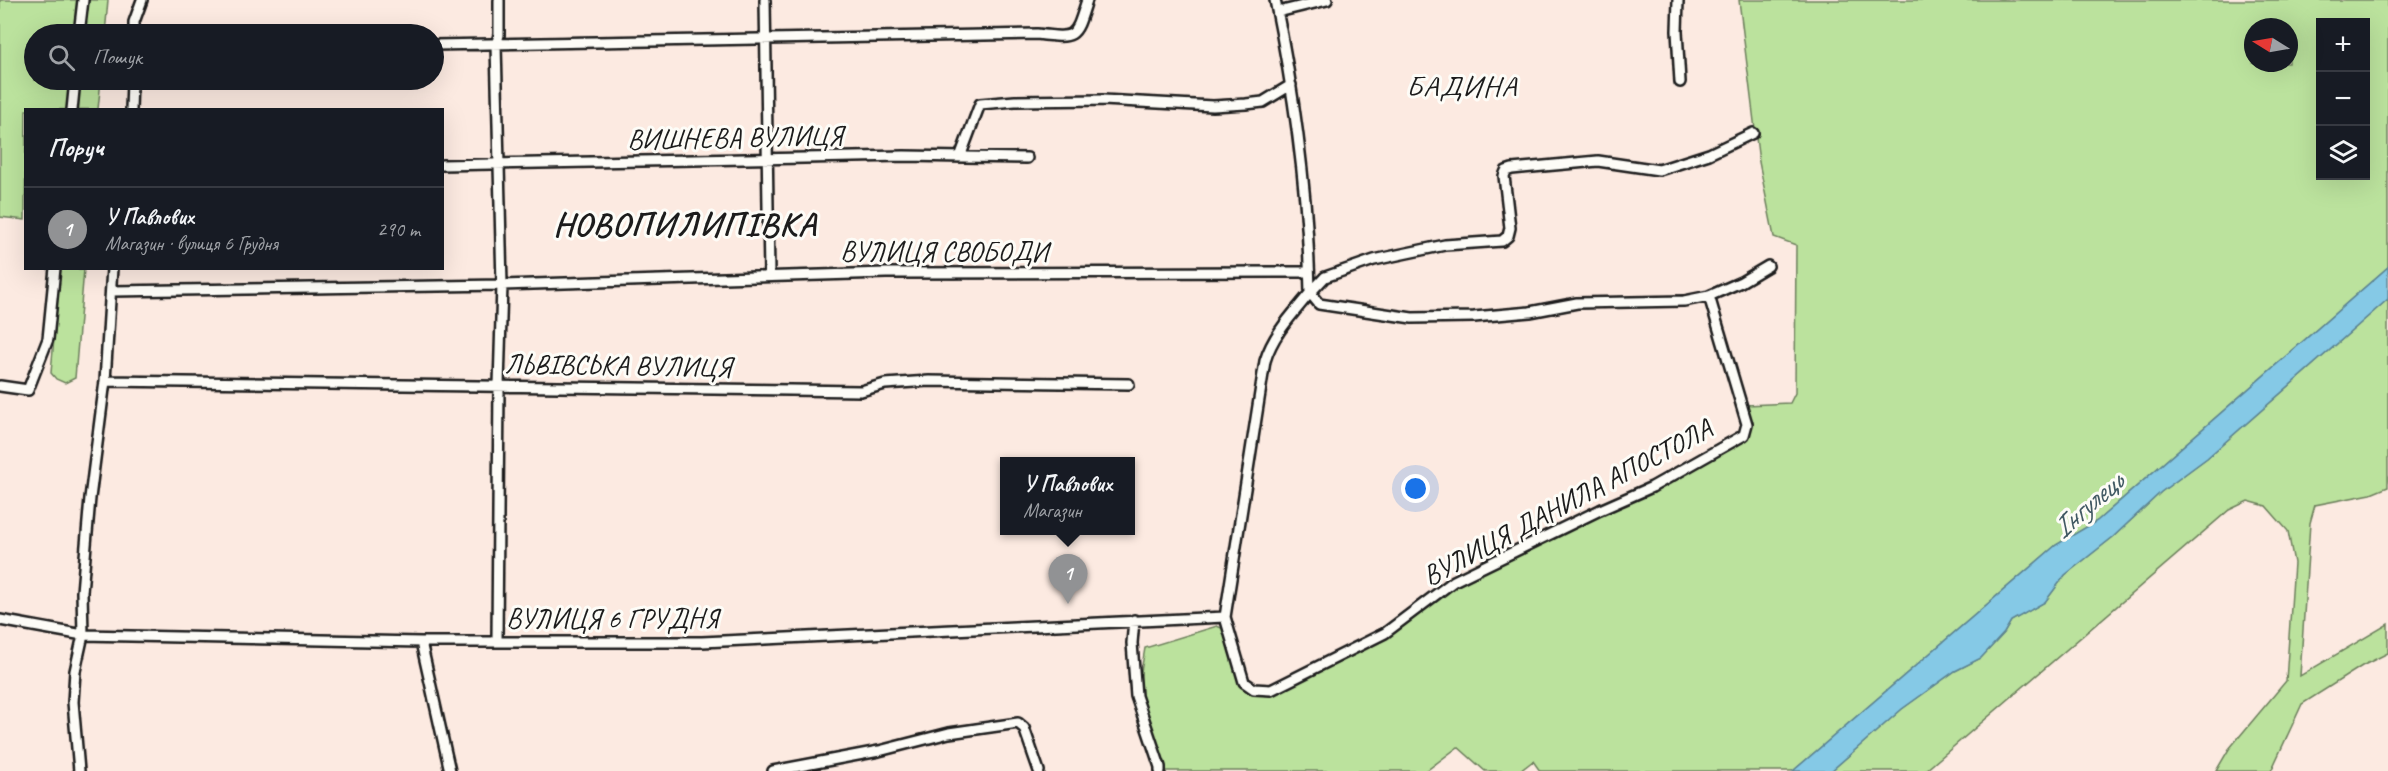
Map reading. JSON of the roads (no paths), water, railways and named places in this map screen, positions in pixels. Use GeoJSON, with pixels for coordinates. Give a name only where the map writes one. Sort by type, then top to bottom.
{"type":"FeatureCollection","features":[{"type":"Feature","properties":{"kind":"street"},"geometry":{"type":"LineString","coordinates":[[80,24],[83,0]]}},
{"type":"Feature","properties":{"kind":"street"},"geometry":{"type":"LineString","coordinates":[[135,24],[136,12],[142,0]]}},
{"type":"Feature","properties":{"kind":"street"},"geometry":{"type":"LineString","coordinates":[[497,641],[502,285],[496,45],[499,34],[499,0]]}},
{"type":"Feature","properties":{"kind":"street"},"geometry":{"type":"LineString","coordinates":[[765,0],[769,276]]}},
{"type":"Feature","properties":{"kind":"street"},"geometry":{"type":"LineString","coordinates":[[444,45],[1037,34],[1064,37],[1073,35],[1078,27],[1087,0]]}},
{"type":"Feature","properties":{"kind":"street"},"geometry":{"type":"LineString","coordinates":[[1275,0],[1291,85],[1304,176],[1310,293],[1320,304],[1412,318],[1474,317],[1530,312],[1577,303],[1684,301],[1709,296],[1741,282],[1768,266]]}},
{"type":"Feature","properties":{"kind":"street"},"geometry":{"type":"LineString","coordinates":[[1278,12],[1327,0]]}},
{"type":"Feature","properties":{"kind":"street"},"geometry":{"type":"LineString","coordinates":[[1678,0],[1680,82]]}},
{"type":"Feature","properties":{"kind":"street"},"geometry":{"type":"LineString","coordinates":[[960,157],[980,104],[1015,101],[1103,100],[1224,105],[1263,102],[1291,85]]}},
{"type":"Feature","properties":{"kind":"street"},"geometry":{"type":"LineString","coordinates":[[72,108],[74,90]]}},
{"type":"Feature","properties":{"kind":"street"},"geometry":{"type":"LineString","coordinates":[[131,108],[132,90]]}},
{"type":"Feature","properties":{"kind":"street"},"geometry":{"type":"LineString","coordinates":[[1225,617],[1269,346],[1325,277],[1374,260],[1444,245],[1502,241],[1508,236],[1510,228],[1504,176],[1506,171],[1598,161],[1659,171],[1709,154],[1753,133]]}},
{"type":"Feature","properties":{"kind":"street","name":"ВИШНЕВА ВУЛИЦЯ"},"geometry":{"type":"LineString","coordinates":[[444,165],[638,160],[1027,158]]}},
{"type":"Feature","properties":{"kind":"street"},"geometry":{"type":"LineString","coordinates":[[0,387],[28,390],[48,339],[55,270]]}},
{"type":"Feature","properties":{"kind":"street"},"geometry":{"type":"LineString","coordinates":[[79,771],[73,702],[75,671],[82,635],[82,592],[89,509],[105,381],[112,270]]}},
{"type":"Feature","properties":{"kind":"street","name":"ВУЛИЦЯ СВОБОДИ"},"geometry":{"type":"LineString","coordinates":[[111,291],[502,285],[886,273],[1309,272]]}},
{"type":"Feature","properties":{"kind":"street","name":"ВУЛИЦЯ ДАНИЛА АПОСТОЛА"},"geometry":{"type":"LineString","coordinates":[[1225,617],[1244,682],[1254,689],[1271,690],[1385,633],[1454,581],[1652,487],[1744,435],[1747,424],[1709,296]]}},
{"type":"Feature","properties":{"kind":"street","name":"ЛЬВІВСЬКА ВУЛИЦЯ"},"geometry":{"type":"LineString","coordinates":[[105,381],[861,391],[885,384],[929,381],[1129,384]]}},
{"type":"Feature","properties":{"kind":"street","name":"ВУЛИЦЯ 6 ГРУДНЯ"},"geometry":{"type":"LineString","coordinates":[[0,620],[82,635],[421,642],[702,642],[1225,617]]}},
{"type":"Feature","properties":{"kind":"street"},"geometry":{"type":"LineString","coordinates":[[1134,620],[1132,643],[1136,696],[1160,771]]}},
{"type":"Feature","properties":{"kind":"street"},"geometry":{"type":"LineString","coordinates":[[421,642],[450,771]]}},
{"type":"Feature","properties":{"kind":"street"},"geometry":{"type":"LineString","coordinates":[[773,771],[879,751],[949,733],[1018,723],[1024,728],[1039,771]]}},
{"type":"Feature","properties":{"kind":"water"},"geometry":{"type":"Polygon","coordinates":[[[2388,267],[2388,299],[2207,458],[2161,492],[2113,537],[2065,575],[2045,602],[2011,621],[2004,633],[1981,658],[1955,671],[1902,709],[1831,771],[1793,771],[2056,545],[2097,521],[2388,267]]]}},
{"type":"Feature","properties":{"kind":"place","name":"У Павлових"},"geometry":{"type":"Point","coordinates":[1068,604]}},
{"type":"Feature","properties":{"kind":"district","name":"БАДИНА"},"geometry":{"type":"Point","coordinates":[1462,86]}},
{"type":"Feature","properties":{"kind":"district","name":"НОВОПИЛИПІВКА"},"geometry":{"type":"Point","coordinates":[685,223]}},
{"type":"Feature","properties":{"kind":"water label","name":"Інгулець"},"geometry":{"type":"Point","coordinates":[2087,505]}}]}
